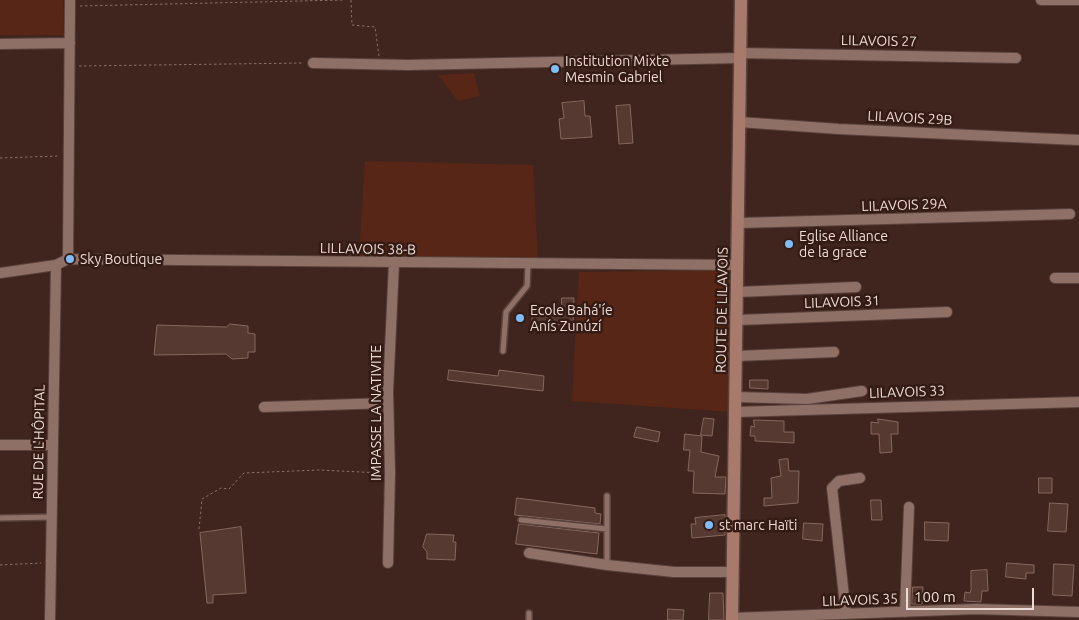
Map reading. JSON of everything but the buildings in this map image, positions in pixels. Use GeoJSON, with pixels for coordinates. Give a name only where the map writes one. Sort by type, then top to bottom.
{"type":"FeatureCollection","features":[{"type":"Feature","properties":{"kind":"main road","name":"ROUTE DE LILAVOIS"},"geometry":{"type":"LineString","coordinates":[[732,619],[738,320],[741,0]]}},
{"type":"Feature","properties":{"kind":"street"},"geometry":{"type":"LineString","coordinates":[[1041,0],[1079,0]]}},
{"type":"Feature","properties":{"kind":"street"},"geometry":{"type":"LineString","coordinates":[[68,259],[70,3]]}},
{"type":"Feature","properties":{"kind":"street"},"geometry":{"type":"LineString","coordinates":[[0,44],[70,43]]}},
{"type":"Feature","properties":{"kind":"street","name":"LILAVOIS 27"},"geometry":{"type":"LineString","coordinates":[[314,63],[408,64],[740,55],[1016,58]]}},
{"type":"Feature","properties":{"kind":"street","name":"LILAVOIS 29B"},"geometry":{"type":"LineString","coordinates":[[739,122],[839,129],[1079,140]]}},
{"type":"Feature","properties":{"kind":"street","name":"LILAVOIS 29A"},"geometry":{"type":"LineString","coordinates":[[739,223],[1070,214]]}},
{"type":"Feature","properties":{"kind":"street","name":"LILLAVOIS 38-B"},"geometry":{"type":"LineString","coordinates":[[0,273],[56,265],[68,259],[218,259],[528,265],[738,265]]}},
{"type":"Feature","properties":{"kind":"street","name":"IMPASSE LA NATIVITE"},"geometry":{"type":"LineString","coordinates":[[388,563],[390,473],[388,403],[394,263]]}},
{"type":"Feature","properties":{"kind":"street","name":"RUE DE L'HÔPITAL"},"geometry":{"type":"LineString","coordinates":[[50,620],[56,265]]}},
{"type":"Feature","properties":{"kind":"street"},"geometry":{"type":"LineString","coordinates":[[1055,278],[1079,278]]}},
{"type":"Feature","properties":{"kind":"street"},"geometry":{"type":"LineString","coordinates":[[738,292],[856,287]]}},
{"type":"Feature","properties":{"kind":"street","name":"LILAVOIS 31"},"geometry":{"type":"LineString","coordinates":[[738,320],[947,312]]}},
{"type":"Feature","properties":{"kind":"street"},"geometry":{"type":"LineString","coordinates":[[737,356],[834,352]]}},
{"type":"Feature","properties":{"kind":"street"},"geometry":{"type":"LineString","coordinates":[[736,397],[807,399],[862,391]]}},
{"type":"Feature","properties":{"kind":"street","name":"LILAVOIS 33"},"geometry":{"type":"LineString","coordinates":[[736,412],[1079,402]]}},
{"type":"Feature","properties":{"kind":"street"},"geometry":{"type":"LineString","coordinates":[[264,407],[388,403]]}},
{"type":"Feature","properties":{"kind":"street"},"geometry":{"type":"LineString","coordinates":[[0,445],[53,444]]}},
{"type":"Feature","properties":{"kind":"street"},"geometry":{"type":"LineString","coordinates":[[846,614],[832,488],[839,481],[860,478]]}},
{"type":"Feature","properties":{"kind":"street"},"geometry":{"type":"LineString","coordinates":[[905,612],[909,507]]}},
{"type":"Feature","properties":{"kind":"street"},"geometry":{"type":"LineString","coordinates":[[529,553],[607,565],[674,572],[732,572]]}},
{"type":"Feature","properties":{"kind":"street","name":"LILAVOIS 35"},"geometry":{"type":"LineString","coordinates":[[732,619],[976,609],[1079,612]]}},
{"type":"Feature","properties":{"kind":"lane"},"geometry":{"type":"LineString","coordinates":[[503,351],[506,312],[527,286],[528,265]]}},
{"type":"Feature","properties":{"kind":"lane"},"geometry":{"type":"LineString","coordinates":[[607,496],[607,565]]}},
{"type":"Feature","properties":{"kind":"lane"},"geometry":{"type":"LineString","coordinates":[[0,518],[52,517]]}},
{"type":"Feature","properties":{"kind":"lane"},"geometry":{"type":"LineString","coordinates":[[521,520],[607,529]]}},
{"type":"Feature","properties":{"kind":"lane"},"geometry":{"type":"LineString","coordinates":[[529,613],[529,620]]}},
{"type":"Feature","properties":{"kind":"path"},"geometry":{"type":"LineString","coordinates":[[70,3],[344,0]]}},
{"type":"Feature","properties":{"kind":"path"},"geometry":{"type":"LineString","coordinates":[[352,0],[352,25],[375,27],[380,64]]}},
{"type":"Feature","properties":{"kind":"path"},"geometry":{"type":"LineString","coordinates":[[70,66],[314,63]]}},
{"type":"Feature","properties":{"kind":"path"},"geometry":{"type":"LineString","coordinates":[[0,158],[70,156]]}},
{"type":"Feature","properties":{"kind":"path"},"geometry":{"type":"LineString","coordinates":[[199,529],[202,499],[221,488],[229,489],[244,473],[319,470],[390,473]]}},
{"type":"Feature","properties":{"kind":"path"},"geometry":{"type":"LineString","coordinates":[[0,565],[51,563]]}},
{"type":"Feature","properties":{"kind":"shaded area"},"geometry":{"type":"Polygon","coordinates":[[[0,0],[63,0],[63,35],[0,35],[0,0]]]}},
{"type":"Feature","properties":{"kind":"shaded area"},"geometry":{"type":"Polygon","coordinates":[[[474,73],[480,96],[458,101],[438,75],[474,73]]]}},
{"type":"Feature","properties":{"kind":"shaded area"},"geometry":{"type":"Polygon","coordinates":[[[365,161],[533,165],[538,261],[359,257],[365,161]]]}},
{"type":"Feature","properties":{"kind":"shaded area"},"geometry":{"type":"Polygon","coordinates":[[[734,270],[732,412],[572,401],[579,272],[734,270]]]}},
{"type":"Feature","properties":{"kind":"place","name":"Institution Mixte Mesmin Gabriel"},"geometry":{"type":"Point","coordinates":[555,69]}},
{"type":"Feature","properties":{"kind":"place","name":"Eglise Alliance de la grace"},"geometry":{"type":"Point","coordinates":[789,244]}},
{"type":"Feature","properties":{"kind":"place","name":"Sky Boutique"},"geometry":{"type":"Point","coordinates":[70,259]}},
{"type":"Feature","properties":{"kind":"place","name":"Ecole Bahá'íe Anís Zunúzí"},"geometry":{"type":"Point","coordinates":[520,318]}},
{"type":"Feature","properties":{"kind":"place","name":"st marc Haïti"},"geometry":{"type":"Point","coordinates":[709,525]}}]}
